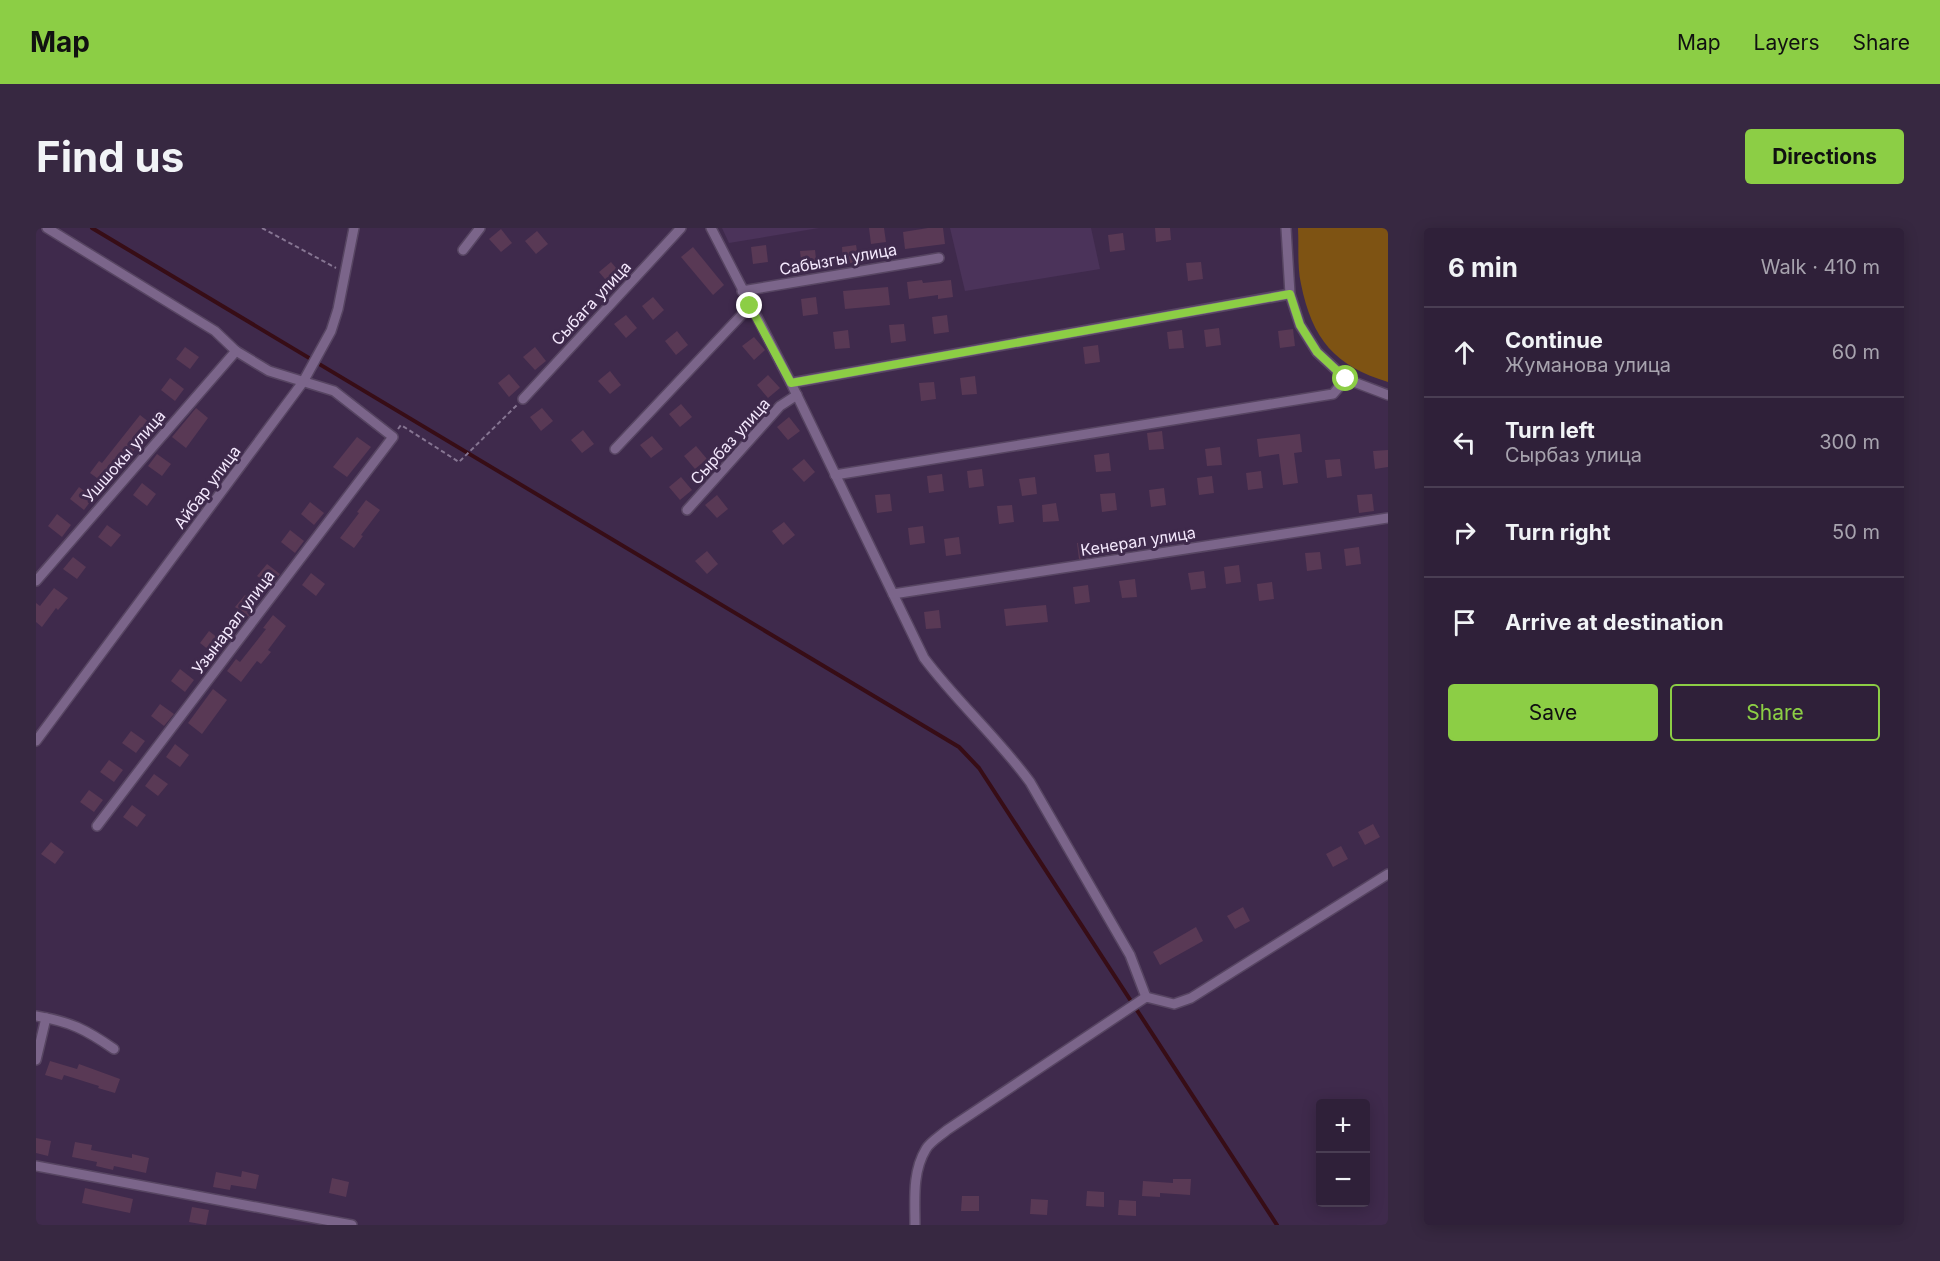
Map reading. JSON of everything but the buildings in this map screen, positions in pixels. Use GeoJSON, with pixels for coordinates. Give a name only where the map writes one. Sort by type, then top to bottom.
{"type":"FeatureCollection","features":[{"type":"Feature","properties":{"kind":"street"},"geometry":{"type":"LineString","coordinates":[[48,228],[215,331],[236,351],[269,370],[334,392],[393,437]]}},
{"type":"Feature","properties":{"kind":"street","name":"Айбар улица"},"geometry":{"type":"LineString","coordinates":[[36,741],[303,382],[331,331],[338,309],[354,228]]}},
{"type":"Feature","properties":{"kind":"street"},"geometry":{"type":"LineString","coordinates":[[463,250],[480,228]]}},
{"type":"Feature","properties":{"kind":"street","name":"Сыбага улица"},"geometry":{"type":"LineString","coordinates":[[523,399],[681,228]]}},
{"type":"Feature","properties":{"kind":"street"},"geometry":{"type":"LineString","coordinates":[[711,228],[797,395],[924,658],[942,682],[1013,758],[1030,782],[1131,956],[1146,997]]}},
{"type":"Feature","properties":{"kind":"street"},"geometry":{"type":"LineString","coordinates":[[1286,228],[1290,294],[1300,325],[1317,352],[1346,379],[1388,395]]}},
{"type":"Feature","properties":{"kind":"street","name":"Сабызгы улица"},"geometry":{"type":"LineString","coordinates":[[742,291],[939,258]]}},
{"type":"Feature","properties":{"kind":"street"},"geometry":{"type":"LineString","coordinates":[[791,383],[1290,294]]}},
{"type":"Feature","properties":{"kind":"street"},"geometry":{"type":"LineString","coordinates":[[615,449],[750,306]]}},
{"type":"Feature","properties":{"kind":"street","name":"Ушшокы улица"},"geometry":{"type":"LineString","coordinates":[[36,581],[236,351]]}},
{"type":"Feature","properties":{"kind":"street"},"geometry":{"type":"LineString","coordinates":[[835,475],[1334,394],[1346,379]]}},
{"type":"Feature","properties":{"kind":"street","name":"Сырбаз улица"},"geometry":{"type":"LineString","coordinates":[[687,510],[780,406],[797,395]]}},
{"type":"Feature","properties":{"kind":"street","name":"Узынарал улица"},"geometry":{"type":"LineString","coordinates":[[97,826],[393,437]]}},
{"type":"Feature","properties":{"kind":"street","name":"Кенерал улица"},"geometry":{"type":"LineString","coordinates":[[893,594],[1388,518]]}},
{"type":"Feature","properties":{"kind":"street"},"geometry":{"type":"LineString","coordinates":[[915,1225],[918,1166],[926,1148],[947,1130],[1146,997],[1174,1004],[1191,998],[1388,874]]}},
{"type":"Feature","properties":{"kind":"street"},"geometry":{"type":"LineString","coordinates":[[36,1060],[41,1017],[85,1029],[114,1049]]}},
{"type":"Feature","properties":{"kind":"street"},"geometry":{"type":"LineString","coordinates":[[36,1166],[328,1223],[352,1225]]}},
{"type":"Feature","properties":{"kind":"path"},"geometry":{"type":"LineString","coordinates":[[262,228],[345,273]]}},
{"type":"Feature","properties":{"kind":"path"},"geometry":{"type":"LineString","coordinates":[[393,437],[401,425],[459,462],[523,399]]}},
{"type":"Feature","properties":{"kind":"shaded area"},"geometry":{"type":"Polygon","coordinates":[[[722,228],[819,228],[729,243],[722,228]]]}},
{"type":"Feature","properties":{"kind":"shaded area"},"geometry":{"type":"Polygon","coordinates":[[[950,228],[1091,228],[1100,269],[965,291],[950,228]]]}},
{"type":"Feature","properties":{"kind":"shaded area"},"geometry":{"type":"Polygon","coordinates":[[[1298,228],[1388,228],[1388,382],[1354,368],[1329,348],[1319,335],[1301,284],[1298,228]]]}},
{"type":"Feature","properties":{"kind":"waterway"},"geometry":{"type":"LineString","coordinates":[[92,228],[959,747],[979,768],[1277,1225]]}},
{"type":"Feature","properties":{"kind":"route"},"geometry":{"type":"LineString","coordinates":[[750,306],[791,383],[1290,294],[1300,325],[1317,352],[1346,379]]}}]}
